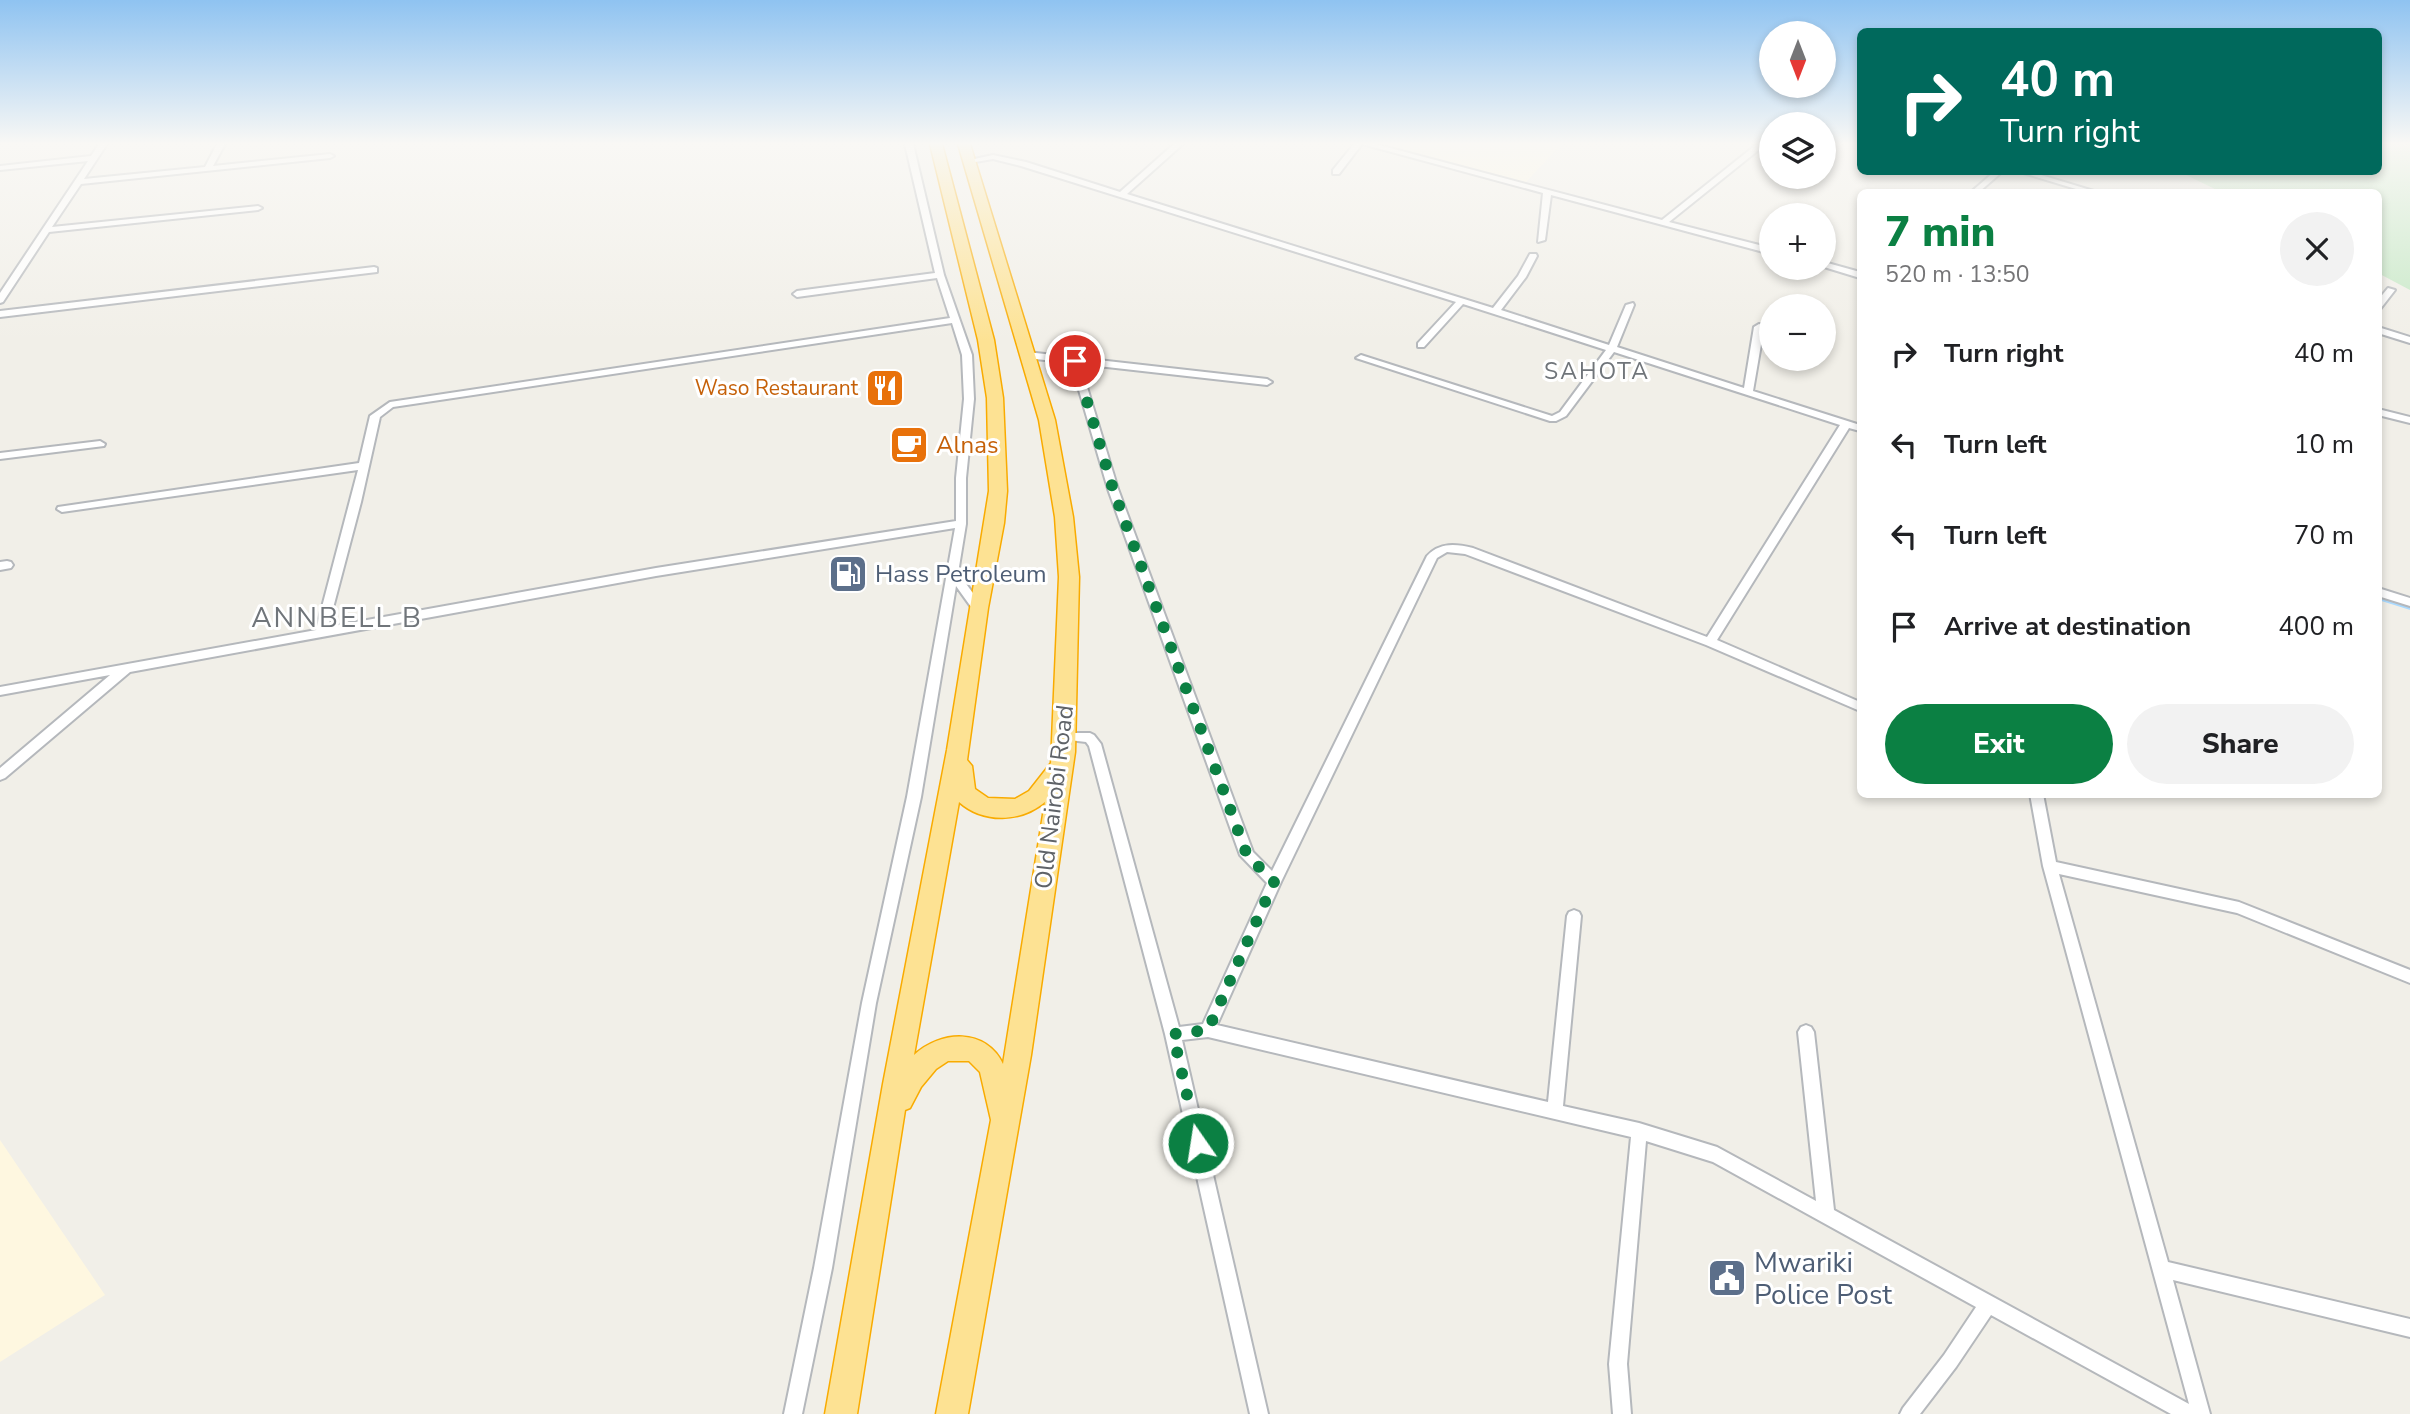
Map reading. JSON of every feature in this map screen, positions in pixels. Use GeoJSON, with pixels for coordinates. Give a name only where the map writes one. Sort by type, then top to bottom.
{"type":"FeatureCollection","features":[{"type":"Feature","properties":{"kind":"highway"},"geometry":{"type":"LineString","coordinates":[[841,1414],[958,750],[978,608],[995,523],[999,462],[996,398],[986,340],[953,210]]}},
{"type":"Feature","properties":{"kind":"highway","name":"Old Nairobi Road"},"geometry":{"type":"LineString","coordinates":[[952,1414],[1018,1055],[1064,744],[1069,577],[1064,517],[1047,420],[983,210]]}},
{"type":"Feature","properties":{"kind":"highway"},"geometry":{"type":"LineString","coordinates":[[958,750],[964,792],[978,803],[1003,811],[1021,808],[1040,796],[1064,744]]}},
{"type":"Feature","properties":{"kind":"highway"},"geometry":{"type":"LineString","coordinates":[[889,1131],[911,1076],[923,1062],[939,1051],[961,1047],[980,1051],[987,1059],[997,1084],[1003,1125]]}},
{"type":"Feature","properties":{"kind":"street"},"geometry":{"type":"LineString","coordinates":[[0,300],[59,210]]}},
{"type":"Feature","properties":{"kind":"street"},"geometry":{"type":"LineString","coordinates":[[46,230],[239,210]]}},
{"type":"Feature","properties":{"kind":"street"},"geometry":{"type":"LineString","coordinates":[[793,1414],[823,1268],[869,1003],[914,797],[961,524],[961,478],[969,387],[967,355],[940,275],[924,210]]}},
{"type":"Feature","properties":{"kind":"street"},"geometry":{"type":"LineString","coordinates":[[1170,210],[1462,300],[1857,427]]}},
{"type":"Feature","properties":{"kind":"street"},"geometry":{"type":"LineString","coordinates":[[1541,240],[1545,210]]}},
{"type":"Feature","properties":{"kind":"street"},"geometry":{"type":"LineString","coordinates":[[1617,210],[1759,248]]}},
{"type":"Feature","properties":{"kind":"street"},"geometry":{"type":"LineString","coordinates":[[1664,222],[1679,210]]}},
{"type":"Feature","properties":{"kind":"street"},"geometry":{"type":"LineString","coordinates":[[1495,311],[1522,277],[1533,256]]}},
{"type":"Feature","properties":{"kind":"street"},"geometry":{"type":"LineString","coordinates":[[1836,268],[1857,274]]}},
{"type":"Feature","properties":{"kind":"street"},"geometry":{"type":"LineString","coordinates":[[0,314],[374,270]]}},
{"type":"Feature","properties":{"kind":"street"},"geometry":{"type":"LineString","coordinates":[[797,293],[940,275]]}},
{"type":"Feature","properties":{"kind":"street"},"geometry":{"type":"LineString","coordinates":[[0,278],[16,276]]}},
{"type":"Feature","properties":{"kind":"street"},"geometry":{"type":"LineString","coordinates":[[2382,301],[2391,290]]}},
{"type":"Feature","properties":{"kind":"street"},"geometry":{"type":"LineString","coordinates":[[1421,345],[1462,300]]}},
{"type":"Feature","properties":{"kind":"street"},"geometry":{"type":"LineString","coordinates":[[1361,358],[1553,419],[1563,414],[1612,348],[1630,304]]}},
{"type":"Feature","properties":{"kind":"street"},"geometry":{"type":"LineString","coordinates":[[321,632],[356,502],[375,416],[390,405],[955,320]]}},
{"type":"Feature","properties":{"kind":"street"},"geometry":{"type":"LineString","coordinates":[[1748,391],[1759,327]]}},
{"type":"Feature","properties":{"kind":"street"},"geometry":{"type":"LineString","coordinates":[[2382,331],[2410,340]]}},
{"type":"Feature","properties":{"kind":"street"},"geometry":{"type":"LineString","coordinates":[[1027,355],[1267,382]]}},
{"type":"Feature","properties":{"kind":"street"},"geometry":{"type":"LineString","coordinates":[[1075,361],[1113,489],[1247,855],[1274,882]]}},
{"type":"Feature","properties":{"kind":"street"},"geometry":{"type":"LineString","coordinates":[[2382,413],[2410,420]]}},
{"type":"Feature","properties":{"kind":"street"},"geometry":{"type":"LineString","coordinates":[[1710,642],[1846,424]]}},
{"type":"Feature","properties":{"kind":"street"},"geometry":{"type":"LineString","coordinates":[[0,456],[100,444]]}},
{"type":"Feature","properties":{"kind":"street"},"geometry":{"type":"LineString","coordinates":[[62,509],[362,466]]}},
{"type":"Feature","properties":{"kind":"street"},"geometry":{"type":"LineString","coordinates":[[0,691],[656,572],[961,524]]}},
{"type":"Feature","properties":{"kind":"street"},"geometry":{"type":"LineString","coordinates":[[1208,1030],[1274,882],[1433,556],[1438,551],[1447,547],[1469,551],[1710,642],[1857,706]]}},
{"type":"Feature","properties":{"kind":"street"},"geometry":{"type":"LineString","coordinates":[[952,573],[978,608]]}},
{"type":"Feature","properties":{"kind":"street"},"geometry":{"type":"LineString","coordinates":[[2382,593],[2410,602]]}},
{"type":"Feature","properties":{"kind":"street"},"geometry":{"type":"LineString","coordinates":[[0,775],[128,666]]}},
{"type":"Feature","properties":{"kind":"street"},"geometry":{"type":"LineString","coordinates":[[1064,744],[1090,738],[1095,744],[1173,1034],[1259,1414]]}},
{"type":"Feature","properties":{"kind":"street"},"geometry":{"type":"LineString","coordinates":[[2037,798],[2050,866],[2201,1414]]}},
{"type":"Feature","properties":{"kind":"street"},"geometry":{"type":"LineString","coordinates":[[2050,866],[2239,908],[2410,977]]}},
{"type":"Feature","properties":{"kind":"street"},"geometry":{"type":"LineString","coordinates":[[1555,1112],[1574,916]]}},
{"type":"Feature","properties":{"kind":"street"},"geometry":{"type":"LineString","coordinates":[[1173,1034],[1208,1030],[1639,1132],[1717,1156],[2189,1414]]}},
{"type":"Feature","properties":{"kind":"street"},"geometry":{"type":"LineString","coordinates":[[1807,1032],[1826,1215]]}},
{"type":"Feature","properties":{"kind":"street"},"geometry":{"type":"LineString","coordinates":[[1622,1414],[1618,1364],[1639,1132]]}},
{"type":"Feature","properties":{"kind":"street"},"geometry":{"type":"LineString","coordinates":[[2162,1269],[2410,1328]]}},
{"type":"Feature","properties":{"kind":"street"},"geometry":{"type":"LineString","coordinates":[[1909,1414],[1951,1361],[1988,1304]]}},
{"type":"Feature","properties":{"kind":"shaded area"},"geometry":{"type":"Polygon","coordinates":[[[0,1140],[105,1295],[0,1362],[0,1140]]]}},
{"type":"Feature","properties":{"kind":"green space"},"geometry":{"type":"Polygon","coordinates":[[[2382,210],[2410,210],[2410,290],[2382,275],[2382,210]]]}},
{"type":"Feature","properties":{"kind":"waterway"},"geometry":{"type":"LineString","coordinates":[[2382,599],[2410,608]]}},
{"type":"Feature","properties":{"kind":"place","name":"Waso Restaurant"},"geometry":{"type":"Point","coordinates":[885,388]}},
{"type":"Feature","properties":{"kind":"place","name":"Alnas"},"geometry":{"type":"Point","coordinates":[909,445]}},
{"type":"Feature","properties":{"kind":"place","name":"Hass Petroleum"},"geometry":{"type":"Point","coordinates":[848,574]}},
{"type":"Feature","properties":{"kind":"place","name":"Mwariki Police Post"},"geometry":{"type":"Point","coordinates":[1727,1278]}},
{"type":"Feature","properties":{"kind":"district","name":"SAHOTA"},"geometry":{"type":"Point","coordinates":[1597,371]}},
{"type":"Feature","properties":{"kind":"district","name":"ANNBELL B"},"geometry":{"type":"Point","coordinates":[337,617]}},
{"type":"Feature","properties":{"kind":"route"},"geometry":{"type":"LineString","coordinates":[[1075,361],[1113,489],[1247,855],[1274,882],[1208,1030],[1173,1034],[1198,1143]]}}]}
